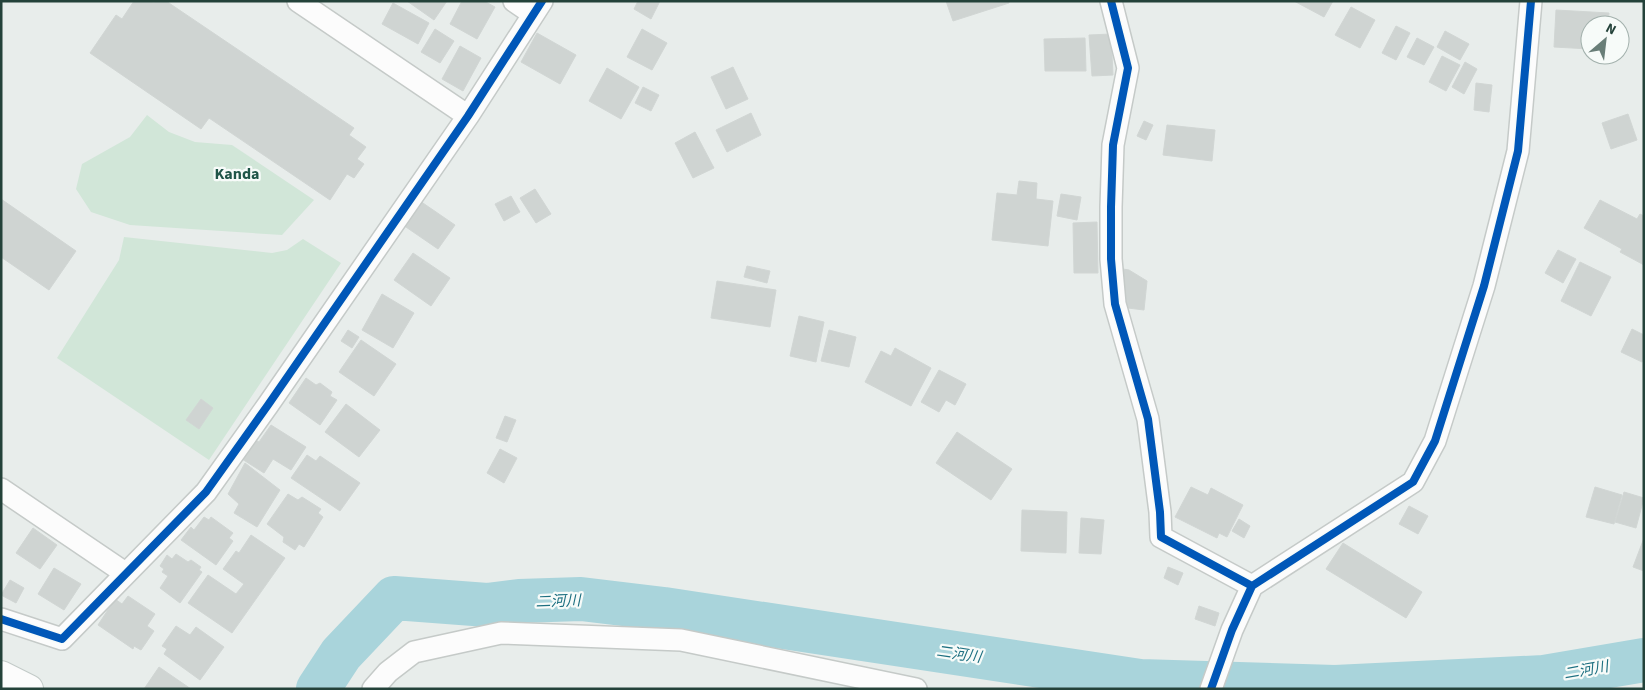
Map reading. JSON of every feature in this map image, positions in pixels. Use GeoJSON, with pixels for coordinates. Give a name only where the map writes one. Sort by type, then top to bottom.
{"type":"FeatureCollection","features":[{"type":"Feature","properties":{"kind":"street"},"geometry":{"type":"LineString","coordinates":[[298,1],[468,116]]}},
{"type":"Feature","properties":{"kind":"street"},"geometry":{"type":"LineString","coordinates":[[1,619],[62,639],[206,492],[468,116],[538,8],[514,1]]}},
{"type":"Feature","properties":{"kind":"street"},"geometry":{"type":"LineString","coordinates":[[1111,1],[1128,68],[1113,145],[1111,259],[1114,295],[1148,419],[1160,512],[1161,537],[1252,586]]}},
{"type":"Feature","properties":{"kind":"street"},"geometry":{"type":"LineString","coordinates":[[1211,689],[1232,630],[1252,586],[1413,482],[1435,441],[1484,286],[1518,151],[1531,1]]}},
{"type":"Feature","properties":{"kind":"street"},"geometry":{"type":"LineString","coordinates":[[1,489],[126,573]]}},
{"type":"Feature","properties":{"kind":"street"},"geometry":{"type":"LineString","coordinates":[[372,689],[388,672],[414,652],[501,633],[681,640],[916,689]]}},
{"type":"Feature","properties":{"kind":"street"},"geometry":{"type":"LineString","coordinates":[[1,675],[29,689]]}},
{"type":"Feature","properties":{"kind":"green space"},"geometry":{"type":"Polygon","coordinates":[[[147,115],[169,132],[195,142],[232,145],[314,200],[282,235],[130,225],[91,212],[76,189],[82,164],[130,137],[147,115]]]}},
{"type":"Feature","properties":{"kind":"green space"},"geometry":{"type":"Polygon","coordinates":[[[124,237],[272,253],[287,250],[303,239],[341,263],[209,460],[57,358],[119,260],[124,237]]]}},
{"type":"Feature","properties":{"kind":"building"},"geometry":{"type":"Polygon","coordinates":[[[134,1],[151,1],[154,3],[156,1],[166,1],[354,128],[349,135],[366,147],[357,159],[364,164],[354,178],[347,174],[330,200],[209,118],[201,129],[90,53],[116,15],[122,19],[134,1]]]}},
{"type":"Feature","properties":{"kind":"building"},"geometry":{"type":"Polygon","coordinates":[[[407,1],[447,1],[434,20],[407,1]]]}},
{"type":"Feature","properties":{"kind":"building"},"geometry":{"type":"Polygon","coordinates":[[[462,1],[484,1],[495,7],[477,39],[450,24],[462,1]]]}},
{"type":"Feature","properties":{"kind":"building"},"geometry":{"type":"Polygon","coordinates":[[[638,1],[660,1],[651,19],[634,9],[638,1]]]}},
{"type":"Feature","properties":{"kind":"building"},"geometry":{"type":"Polygon","coordinates":[[[946,1],[1009,1],[1009,3],[953,21],[946,1]]]}},
{"type":"Feature","properties":{"kind":"building"},"geometry":{"type":"Polygon","coordinates":[[[1294,1],[1333,1],[1324,17],[1294,1]]]}},
{"type":"Feature","properties":{"kind":"building"},"geometry":{"type":"Polygon","coordinates":[[[393,3],[429,23],[418,44],[382,24],[393,3]]]}},
{"type":"Feature","properties":{"kind":"building"},"geometry":{"type":"Polygon","coordinates":[[[1351,7],[1375,20],[1360,48],[1335,35],[1351,7]]]}},
{"type":"Feature","properties":{"kind":"building"},"geometry":{"type":"Polygon","coordinates":[[[1556,10],[1609,13],[1609,15],[1580,15],[1580,48],[1554,47],[1556,10]]]}},
{"type":"Feature","properties":{"kind":"building"},"geometry":{"type":"Polygon","coordinates":[[[1396,26],[1410,33],[1396,60],[1382,53],[1396,26]]]}},
{"type":"Feature","properties":{"kind":"building"},"geometry":{"type":"Polygon","coordinates":[[[435,29],[454,41],[440,63],[421,52],[435,29]]]}},
{"type":"Feature","properties":{"kind":"building"},"geometry":{"type":"Polygon","coordinates":[[[642,29],[667,43],[652,70],[627,57],[642,29]]]}},
{"type":"Feature","properties":{"kind":"building"},"geometry":{"type":"Polygon","coordinates":[[[1445,31],[1469,44],[1460,60],[1437,47],[1445,31]]]}},
{"type":"Feature","properties":{"kind":"building"},"geometry":{"type":"Polygon","coordinates":[[[537,33],[576,55],[560,84],[521,62],[537,33]]]}},
{"type":"Feature","properties":{"kind":"building"},"geometry":{"type":"Polygon","coordinates":[[[1111,34],[1113,75],[1092,76],[1089,35],[1111,34]]]}},
{"type":"Feature","properties":{"kind":"building"},"geometry":{"type":"Polygon","coordinates":[[[1085,38],[1086,71],[1045,71],[1044,39],[1085,38]]]}},
{"type":"Feature","properties":{"kind":"building"},"geometry":{"type":"Polygon","coordinates":[[[1417,38],[1434,47],[1424,65],[1407,57],[1417,38]]]}},
{"type":"Feature","properties":{"kind":"building"},"geometry":{"type":"Polygon","coordinates":[[[460,46],[481,58],[463,91],[442,79],[460,46]]]}},
{"type":"Feature","properties":{"kind":"building"},"geometry":{"type":"Polygon","coordinates":[[[1442,56],[1460,65],[1446,91],[1429,82],[1442,56]]]}},
{"type":"Feature","properties":{"kind":"building"},"geometry":{"type":"Polygon","coordinates":[[[1465,62],[1477,69],[1464,94],[1452,87],[1465,62]]]}},
{"type":"Feature","properties":{"kind":"building"},"geometry":{"type":"Polygon","coordinates":[[[733,67],[748,99],[726,109],[711,77],[733,67]]]}},
{"type":"Feature","properties":{"kind":"building"},"geometry":{"type":"Polygon","coordinates":[[[607,68],[639,87],[621,119],[589,101],[607,68]]]}},
{"type":"Feature","properties":{"kind":"building"},"geometry":{"type":"Polygon","coordinates":[[[1476,83],[1492,85],[1489,112],[1474,110],[1476,83]]]}},
{"type":"Feature","properties":{"kind":"building"},"geometry":{"type":"Polygon","coordinates":[[[643,87],[659,95],[651,111],[635,103],[643,87]]]}},
{"type":"Feature","properties":{"kind":"building"},"geometry":{"type":"Polygon","coordinates":[[[751,113],[761,135],[727,152],[716,130],[751,113]]]}},
{"type":"Feature","properties":{"kind":"building"},"geometry":{"type":"Polygon","coordinates":[[[1628,114],[1637,140],[1611,149],[1602,123],[1628,114]]]}},
{"type":"Feature","properties":{"kind":"building"},"geometry":{"type":"Polygon","coordinates":[[[1144,121],[1153,125],[1146,140],[1137,136],[1144,121]]]}},
{"type":"Feature","properties":{"kind":"building"},"geometry":{"type":"Polygon","coordinates":[[[1167,125],[1215,130],[1212,161],[1163,155],[1167,125]]]}},
{"type":"Feature","properties":{"kind":"building"},"geometry":{"type":"Polygon","coordinates":[[[695,132],[714,168],[693,178],[675,143],[695,132]]]}},
{"type":"Feature","properties":{"kind":"building"},"geometry":{"type":"Polygon","coordinates":[[[1019,181],[1037,183],[1036,199],[1053,201],[1048,246],[992,240],[997,193],[1017,195],[1019,181]]]}},
{"type":"Feature","properties":{"kind":"building"},"geometry":{"type":"Polygon","coordinates":[[[535,189],[551,214],[536,223],[520,198],[535,189]]]}},
{"type":"Feature","properties":{"kind":"building"},"geometry":{"type":"Polygon","coordinates":[[[1061,194],[1081,197],[1077,220],[1057,216],[1061,194]]]}},
{"type":"Feature","properties":{"kind":"building"},"geometry":{"type":"Polygon","coordinates":[[[511,196],[520,212],[504,221],[495,204],[511,196]]]}},
{"type":"Feature","properties":{"kind":"building"},"geometry":{"type":"Polygon","coordinates":[[[1,199],[76,251],[49,290],[1,257],[1,199]]]}},
{"type":"Feature","properties":{"kind":"building"},"geometry":{"type":"Polygon","coordinates":[[[1600,200],[1637,219],[1640,214],[1644,216],[1644,265],[1620,252],[1622,249],[1584,228],[1600,200]]]}},
{"type":"Feature","properties":{"kind":"building"},"geometry":{"type":"Polygon","coordinates":[[[420,201],[455,225],[438,249],[403,225],[420,201]]]}},
{"type":"Feature","properties":{"kind":"building"},"geometry":{"type":"Polygon","coordinates":[[[1097,222],[1098,273],[1074,273],[1073,223],[1097,222]]]}},
{"type":"Feature","properties":{"kind":"building"},"geometry":{"type":"Polygon","coordinates":[[[1558,250],[1576,259],[1563,283],[1545,273],[1558,250]]]}},
{"type":"Feature","properties":{"kind":"building"},"geometry":{"type":"Polygon","coordinates":[[[413,253],[450,278],[431,306],[394,280],[413,253]]]}},
{"type":"Feature","properties":{"kind":"building"},"geometry":{"type":"Polygon","coordinates":[[[1580,262],[1611,277],[1591,316],[1561,301],[1580,262]]]}},
{"type":"Feature","properties":{"kind":"building"},"geometry":{"type":"Polygon","coordinates":[[[747,266],[770,271],[767,283],[744,277],[747,266]]]}},
{"type":"Feature","properties":{"kind":"building"},"geometry":{"type":"Polygon","coordinates":[[[1117,268],[1129,270],[1147,281],[1144,310],[1120,307],[1117,268]]]}},
{"type":"Feature","properties":{"kind":"building"},"geometry":{"type":"Polygon","coordinates":[[[717,281],[776,290],[770,327],[711,318],[717,281]]]}},
{"type":"Feature","properties":{"kind":"building"},"geometry":{"type":"Polygon","coordinates":[[[382,294],[414,313],[393,348],[362,330],[382,294]]]}},
{"type":"Feature","properties":{"kind":"building"},"geometry":{"type":"Polygon","coordinates":[[[799,316],[824,322],[816,362],[790,356],[799,316]]]}},
{"type":"Feature","properties":{"kind":"building"},"geometry":{"type":"Polygon","coordinates":[[[1632,329],[1644,335],[1644,357],[1642,362],[1621,352],[1632,329]]]}},
{"type":"Feature","properties":{"kind":"building"},"geometry":{"type":"Polygon","coordinates":[[[348,330],[359,337],[352,348],[341,341],[348,330]]]}},
{"type":"Feature","properties":{"kind":"building"},"geometry":{"type":"Polygon","coordinates":[[[829,330],[856,337],[849,367],[821,361],[829,330]]]}},
{"type":"Feature","properties":{"kind":"building"},"geometry":{"type":"Polygon","coordinates":[[[361,340],[396,364],[374,396],[339,372],[361,340]]]}},
{"type":"Feature","properties":{"kind":"building"},"geometry":{"type":"Polygon","coordinates":[[[895,348],[931,368],[911,406],[865,382],[881,351],[891,356],[895,348]]]}},
{"type":"Feature","properties":{"kind":"building"},"geometry":{"type":"Polygon","coordinates":[[[939,370],[966,384],[955,405],[946,400],[939,412],[921,402],[939,370]]]}},
{"type":"Feature","properties":{"kind":"building"},"geometry":{"type":"Polygon","coordinates":[[[306,378],[316,385],[320,383],[332,392],[330,396],[337,400],[320,425],[289,403],[306,378]]]}},
{"type":"Feature","properties":{"kind":"building"},"geometry":{"type":"Polygon","coordinates":[[[201,399],[213,408],[199,429],[186,420],[201,399]]]}},
{"type":"Feature","properties":{"kind":"building"},"geometry":{"type":"Polygon","coordinates":[[[346,404],[380,430],[359,457],[325,432],[346,404]]]}},
{"type":"Feature","properties":{"kind":"building"},"geometry":{"type":"Polygon","coordinates":[[[505,416],[516,420],[507,442],[496,438],[505,416]]]}},
{"type":"Feature","properties":{"kind":"building"},"geometry":{"type":"Polygon","coordinates":[[[271,425],[306,447],[291,470],[273,459],[264,473],[242,459],[254,439],[259,442],[271,425]]]}},
{"type":"Feature","properties":{"kind":"building"},"geometry":{"type":"Polygon","coordinates":[[[957,432],[1012,469],[991,500],[936,463],[957,432]]]}},
{"type":"Feature","properties":{"kind":"building"},"geometry":{"type":"Polygon","coordinates":[[[500,449],[517,458],[504,483],[487,473],[500,449]]]}},
{"type":"Feature","properties":{"kind":"building"},"geometry":{"type":"Polygon","coordinates":[[[307,455],[316,461],[320,456],[360,483],[340,511],[291,478],[307,455]]]}},
{"type":"Feature","properties":{"kind":"building"},"geometry":{"type":"Polygon","coordinates":[[[245,463],[280,490],[257,527],[234,513],[239,504],[228,494],[245,463]]]}},
{"type":"Feature","properties":{"kind":"building"},"geometry":{"type":"Polygon","coordinates":[[[1191,487],[1208,495],[1211,488],[1243,505],[1227,537],[1219,533],[1217,538],[1175,517],[1191,487]]]}},
{"type":"Feature","properties":{"kind":"building"},"geometry":{"type":"Polygon","coordinates":[[[1595,487],[1622,495],[1614,524],[1586,517],[1595,487]]]}},
{"type":"Feature","properties":{"kind":"building"},"geometry":{"type":"Polygon","coordinates":[[[1624,492],[1644,498],[1636,528],[1615,522],[1624,492]]]}},
{"type":"Feature","properties":{"kind":"building"},"geometry":{"type":"Polygon","coordinates":[[[288,494],[298,500],[302,497],[321,509],[318,513],[323,517],[304,547],[299,544],[295,550],[283,542],[284,537],[267,524],[288,494]]]}},
{"type":"Feature","properties":{"kind":"building"},"geometry":{"type":"Polygon","coordinates":[[[1409,506],[1428,516],[1418,534],[1399,524],[1409,506]]]}},
{"type":"Feature","properties":{"kind":"building"},"geometry":{"type":"Polygon","coordinates":[[[1022,510],[1067,512],[1066,553],[1021,551],[1022,510]]]}},
{"type":"Feature","properties":{"kind":"building"},"geometry":{"type":"Polygon","coordinates":[[[204,517],[209,520],[211,517],[233,533],[229,538],[233,541],[216,565],[181,540],[191,527],[194,530],[204,517]]]}},
{"type":"Feature","properties":{"kind":"building"},"geometry":{"type":"Polygon","coordinates":[[[1081,518],[1104,520],[1101,554],[1079,553],[1081,518]]]}},
{"type":"Feature","properties":{"kind":"building"},"geometry":{"type":"Polygon","coordinates":[[[1239,519],[1250,526],[1244,538],[1232,531],[1239,519]]]}},
{"type":"Feature","properties":{"kind":"building"},"geometry":{"type":"Polygon","coordinates":[[[33,528],[57,545],[40,569],[16,553],[33,528]]]}},
{"type":"Feature","properties":{"kind":"building"},"geometry":{"type":"Polygon","coordinates":[[[251,535],[285,558],[232,633],[188,603],[208,575],[236,594],[244,584],[223,569],[236,551],[239,553],[251,535]]]}},
{"type":"Feature","properties":{"kind":"building"},"geometry":{"type":"Polygon","coordinates":[[[1644,538],[1644,571],[1633,567],[1644,538]]]}},
{"type":"Feature","properties":{"kind":"building"},"geometry":{"type":"Polygon","coordinates":[[[1343,543],[1422,592],[1406,618],[1326,569],[1343,543]]]}},
{"type":"Feature","properties":{"kind":"building"},"geometry":{"type":"Polygon","coordinates":[[[176,554],[188,562],[191,560],[201,567],[199,570],[202,572],[180,603],[160,588],[168,576],[162,572],[164,569],[160,566],[167,555],[172,559],[176,554]]]}},
{"type":"Feature","properties":{"kind":"building"},"geometry":{"type":"Polygon","coordinates":[[[1168,567],[1183,573],[1178,585],[1164,578],[1168,567]]]}},
{"type":"Feature","properties":{"kind":"building"},"geometry":{"type":"Polygon","coordinates":[[[54,568],[81,584],[64,610],[38,594],[54,568]]]}},
{"type":"Feature","properties":{"kind":"building"},"geometry":{"type":"Polygon","coordinates":[[[10,580],[24,588],[16,603],[1,595],[10,580]]]}},
{"type":"Feature","properties":{"kind":"building"},"geometry":{"type":"Polygon","coordinates":[[[128,596],[155,614],[147,626],[154,631],[141,650],[134,646],[133,649],[98,625],[115,599],[122,604],[128,596]]]}},
{"type":"Feature","properties":{"kind":"building"},"geometry":{"type":"Polygon","coordinates":[[[1199,606],[1219,613],[1215,626],[1195,619],[1199,606]]]}},
{"type":"Feature","properties":{"kind":"building"},"geometry":{"type":"Polygon","coordinates":[[[176,626],[190,635],[196,627],[224,647],[200,680],[164,654],[167,649],[162,646],[176,626]]]}},
{"type":"Feature","properties":{"kind":"building"},"geometry":{"type":"Polygon","coordinates":[[[159,667],[191,689],[144,689],[159,667]]]}},
{"type":"Feature","properties":{"kind":"waterway","name":"二河川"},"geometry":{"type":"LineString","coordinates":[[318,689],[341,654],[394,598],[487,605],[519,601],[581,599],[664,609],[1140,681],[1335,687],[1544,677],[1644,660]]}},
{"type":"Feature","properties":{"kind":"cycle path"},"geometry":{"type":"LineString","coordinates":[[1,619],[62,639],[206,492],[468,116],[542,1]]}},
{"type":"Feature","properties":{"kind":"cycle path"},"geometry":{"type":"LineString","coordinates":[[1111,1],[1128,68],[1113,145],[1111,259],[1115,304],[1148,419],[1160,512],[1161,537],[1252,586]]}},
{"type":"Feature","properties":{"kind":"cycle path"},"geometry":{"type":"LineString","coordinates":[[1211,689],[1232,630],[1252,586],[1413,482],[1435,441],[1484,286],[1518,151],[1531,1]]}},
{"type":"Feature","properties":{"kind":"district","name":"Kanda"},"geometry":{"type":"Point","coordinates":[237,173]}}]}
